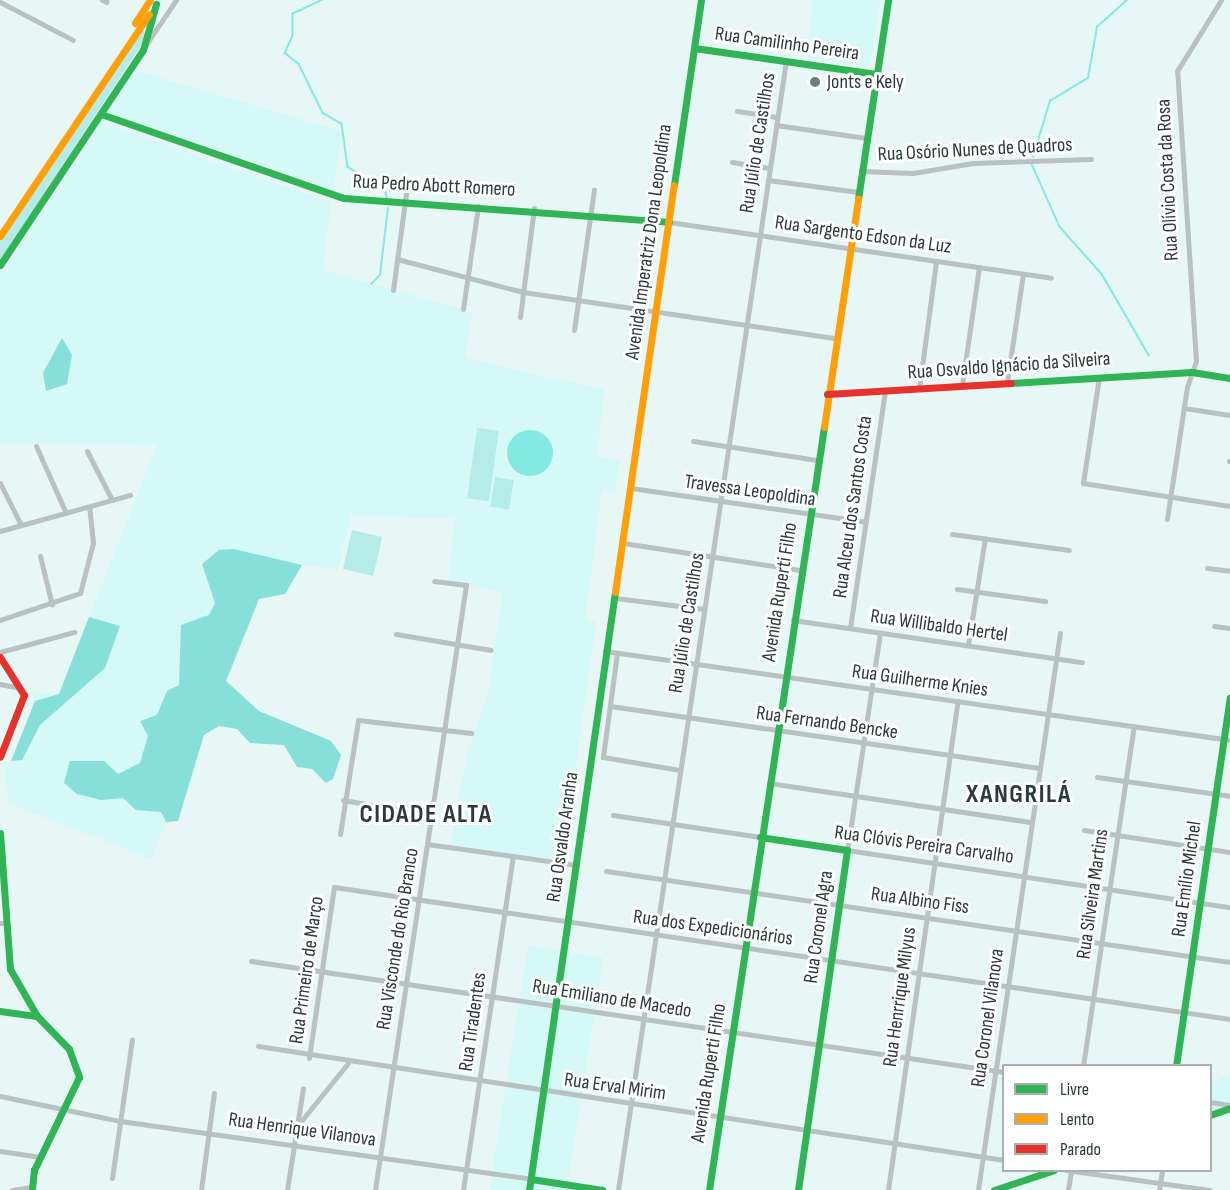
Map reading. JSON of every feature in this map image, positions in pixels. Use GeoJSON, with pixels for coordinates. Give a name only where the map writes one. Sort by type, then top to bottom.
{"type":"FeatureCollection","features":[{"type":"Feature","properties":{"kind":"main road","name":"Avenida Imperatriz Dona Leopoldina"},"geometry":{"type":"LineString","coordinates":[[631,488],[701,0]]}},
{"type":"Feature","properties":{"kind":"main road","name":"Avenida Ruperti Filho"},"geometry":{"type":"LineString","coordinates":[[709,1190],[784,676],[888,0]]}},
{"type":"Feature","properties":{"kind":"main road"},"geometry":{"type":"LineString","coordinates":[[0,266],[142,50],[155,1]]}},
{"type":"Feature","properties":{"kind":"main road"},"geometry":{"type":"LineString","coordinates":[[0,228],[155,1]]}},
{"type":"Feature","properties":{"kind":"main road"},"geometry":{"type":"LineString","coordinates":[[0,236],[155,1]]}},
{"type":"Feature","properties":{"kind":"main road","name":"Rua Camilinho Pereira"},"geometry":{"type":"LineString","coordinates":[[694,48],[876,74]]}},
{"type":"Feature","properties":{"kind":"main road","name":"Rua Pedro Abott Romero"},"geometry":{"type":"LineString","coordinates":[[101,114],[314,189],[404,205],[534,208],[669,222]]}},
{"type":"Feature","properties":{"kind":"main road","name":"Rua Osvaldo Ignácio da Silveira"},"geometry":{"type":"LineString","coordinates":[[827,394],[1192,372],[1230,378]]}},
{"type":"Feature","properties":{"kind":"main road","name":"Rua Osvaldo Aranha"},"geometry":{"type":"LineString","coordinates":[[529,1190],[553,1005],[568,922],[605,651],[631,488]]}},
{"type":"Feature","properties":{"kind":"main road"},"geometry":{"type":"LineString","coordinates":[[0,657],[23,688],[22,708],[0,757]]}},
{"type":"Feature","properties":{"kind":"main road","name":"Rua Emílio Michel"},"geometry":{"type":"LineString","coordinates":[[1176,1064],[1216,794],[1227,740],[1230,698]]}},
{"type":"Feature","properties":{"kind":"main road"},"geometry":{"type":"LineString","coordinates":[[0,833],[1,923],[10,969],[37,1016],[77,1063],[77,1088],[41,1156],[32,1188]]}},
{"type":"Feature","properties":{"kind":"main road","name":"Rua Clóvis Pereira Carvalho"},"geometry":{"type":"LineString","coordinates":[[760,837],[847,850]]}},
{"type":"Feature","properties":{"kind":"main road","name":"Rua Coronel Agra"},"geometry":{"type":"LineString","coordinates":[[798,1190],[847,850]]}},
{"type":"Feature","properties":{"kind":"main road"},"geometry":{"type":"LineString","coordinates":[[0,1011],[37,1016]]}},
{"type":"Feature","properties":{"kind":"main road"},"geometry":{"type":"LineString","coordinates":[[1212,1114],[1230,1106]]}},
{"type":"Feature","properties":{"kind":"main road"},"geometry":{"type":"LineString","coordinates":[[994,1190],[1048,1172]]}},
{"type":"Feature","properties":{"kind":"main road","name":"Rua Henrique Vilanova"},"geometry":{"type":"LineString","coordinates":[[531,1179],[602,1190]]}},
{"type":"Feature","properties":{"kind":"street"},"geometry":{"type":"LineString","coordinates":[[142,50],[176,0]]}},
{"type":"Feature","properties":{"kind":"street","name":"Rua Olívio Costa da Rosa"},"geometry":{"type":"LineString","coordinates":[[1192,372],[1196,361],[1182,204],[1177,70],[1221,0]]}},
{"type":"Feature","properties":{"kind":"street"},"geometry":{"type":"LineString","coordinates":[[0,2],[73,40]]}},
{"type":"Feature","properties":{"kind":"street","name":"Rua Júlio de Castilhos"},"geometry":{"type":"LineString","coordinates":[[618,1190],[786,61]]}},
{"type":"Feature","properties":{"kind":"street"},"geometry":{"type":"LineString","coordinates":[[737,111],[777,117]]}},
{"type":"Feature","properties":{"kind":"street"},"geometry":{"type":"LineString","coordinates":[[776,125],[866,138]]}},
{"type":"Feature","properties":{"kind":"street"},"geometry":{"type":"LineString","coordinates":[[1025,142],[1025,161]]}},
{"type":"Feature","properties":{"kind":"street","name":"Rua Osório Nunes de Quadros"},"geometry":{"type":"LineString","coordinates":[[861,171],[913,173],[1025,161],[1091,159]]}},
{"type":"Feature","properties":{"kind":"street"},"geometry":{"type":"LineString","coordinates":[[732,162],[770,168]]}},
{"type":"Feature","properties":{"kind":"street"},"geometry":{"type":"LineString","coordinates":[[768,180],[858,192]]}},
{"type":"Feature","properties":{"kind":"street"},"geometry":{"type":"LineString","coordinates":[[393,290],[407,186]]}},
{"type":"Feature","properties":{"kind":"street"},"geometry":{"type":"LineString","coordinates":[[574,330],[594,189]]}},
{"type":"Feature","properties":{"kind":"street"},"geometry":{"type":"LineString","coordinates":[[463,309],[478,206]]}},
{"type":"Feature","properties":{"kind":"street"},"geometry":{"type":"LineString","coordinates":[[519,317],[534,208]]}},
{"type":"Feature","properties":{"kind":"street","name":"Rua Sargento Edson da Luz"},"geometry":{"type":"LineString","coordinates":[[669,222],[1051,278]]}},
{"type":"Feature","properties":{"kind":"street"},"geometry":{"type":"LineString","coordinates":[[397,259],[523,292],[836,338]]}},
{"type":"Feature","properties":{"kind":"street"},"geometry":{"type":"LineString","coordinates":[[919,388],[936,261]]}},
{"type":"Feature","properties":{"kind":"street"},"geometry":{"type":"LineString","coordinates":[[962,385],[979,267]]}},
{"type":"Feature","properties":{"kind":"street"},"geometry":{"type":"LineString","coordinates":[[1007,382],[1023,274]]}},
{"type":"Feature","properties":{"kind":"street"},"geometry":{"type":"LineString","coordinates":[[1167,519],[1184,408],[1192,372]]}},
{"type":"Feature","properties":{"kind":"street"},"geometry":{"type":"LineString","coordinates":[[1100,376],[1083,483],[1230,506]]}},
{"type":"Feature","properties":{"kind":"street","name":"Rua Alceu dos Santos Costa"},"geometry":{"type":"LineString","coordinates":[[850,628],[885,391]]}},
{"type":"Feature","properties":{"kind":"street"},"geometry":{"type":"LineString","coordinates":[[1184,408],[1230,415]]}},
{"type":"Feature","properties":{"kind":"street"},"geometry":{"type":"LineString","coordinates":[[693,441],[817,460]]}},
{"type":"Feature","properties":{"kind":"street"},"geometry":{"type":"LineString","coordinates":[[36,446],[66,513]]}},
{"type":"Feature","properties":{"kind":"street"},"geometry":{"type":"LineString","coordinates":[[87,451],[112,500]]}},
{"type":"Feature","properties":{"kind":"street"},"geometry":{"type":"LineString","coordinates":[[0,483],[21,525]]}},
{"type":"Feature","properties":{"kind":"street","name":"Travessa Leopoldina"},"geometry":{"type":"LineString","coordinates":[[631,488],[866,522]]}},
{"type":"Feature","properties":{"kind":"street"},"geometry":{"type":"LineString","coordinates":[[0,531],[130,495]]}},
{"type":"Feature","properties":{"kind":"street"},"geometry":{"type":"LineString","coordinates":[[0,620],[52,605],[80,593],[93,543],[90,507]]}},
{"type":"Feature","properties":{"kind":"street"},"geometry":{"type":"LineString","coordinates":[[952,534],[1069,550]]}},
{"type":"Feature","properties":{"kind":"street"},"geometry":{"type":"LineString","coordinates":[[968,645],[985,538]]}},
{"type":"Feature","properties":{"kind":"street"},"geometry":{"type":"LineString","coordinates":[[623,543],[800,570]]}},
{"type":"Feature","properties":{"kind":"street"},"geometry":{"type":"LineString","coordinates":[[40,556],[52,605]]}},
{"type":"Feature","properties":{"kind":"street"},"geometry":{"type":"LineString","coordinates":[[1207,568],[1230,571]]}},
{"type":"Feature","properties":{"kind":"street","name":"Rua Visconde do Rio Branco"},"geometry":{"type":"LineString","coordinates":[[375,1190],[466,585],[434,581]]}},
{"type":"Feature","properties":{"kind":"street"},"geometry":{"type":"LineString","coordinates":[[957,589],[1045,602]]}},
{"type":"Feature","properties":{"kind":"street"},"geometry":{"type":"LineString","coordinates":[[615,598],[704,609]]}},
{"type":"Feature","properties":{"kind":"street","name":"Rua Willibaldo Hertel"},"geometry":{"type":"LineString","coordinates":[[793,620],[1082,662]]}},
{"type":"Feature","properties":{"kind":"street"},"geometry":{"type":"LineString","coordinates":[[1214,626],[1230,628]]}},
{"type":"Feature","properties":{"kind":"street"},"geometry":{"type":"LineString","coordinates":[[0,652],[74,632]]}},
{"type":"Feature","properties":{"kind":"street","name":"Rua Coronel Agra"},"geometry":{"type":"LineString","coordinates":[[847,850],[880,633]]}},
{"type":"Feature","properties":{"kind":"street"},"geometry":{"type":"LineString","coordinates":[[1048,714],[1060,633]]}},
{"type":"Feature","properties":{"kind":"street"},"geometry":{"type":"LineString","coordinates":[[396,634],[491,650]]}},
{"type":"Feature","properties":{"kind":"street","name":"Rua Guilherme Knies"},"geometry":{"type":"LineString","coordinates":[[605,651],[1227,740]]}},
{"type":"Feature","properties":{"kind":"street"},"geometry":{"type":"LineString","coordinates":[[617,652],[604,759],[680,770]]}},
{"type":"Feature","properties":{"kind":"street"},"geometry":{"type":"LineString","coordinates":[[0,684],[23,688]]}},
{"type":"Feature","properties":{"kind":"street","name":"Rua Henrrique Milyus"},"geometry":{"type":"LineString","coordinates":[[888,1190],[958,701]]}},
{"type":"Feature","properties":{"kind":"street","name":"Rua Fernando Bencke"},"geometry":{"type":"LineString","coordinates":[[610,706],[1040,768]]}},
{"type":"Feature","properties":{"kind":"street","name":"Rua Coronel Vilanova"},"geometry":{"type":"LineString","coordinates":[[978,1190],[1048,714]]}},
{"type":"Feature","properties":{"kind":"street"},"geometry":{"type":"LineString","coordinates":[[340,834],[358,720],[365,717],[471,733]]}},
{"type":"Feature","properties":{"kind":"street","name":"Rua Silveira Martins"},"geometry":{"type":"LineString","coordinates":[[1083,1064],[1134,726]]}},
{"type":"Feature","properties":{"kind":"street"},"geometry":{"type":"LineString","coordinates":[[1097,777],[1230,796]]}},
{"type":"Feature","properties":{"kind":"street"},"geometry":{"type":"LineString","coordinates":[[769,783],[1031,822]]}},
{"type":"Feature","properties":{"kind":"street"},"geometry":{"type":"LineString","coordinates":[[344,800],[431,815]]}},
{"type":"Feature","properties":{"kind":"street","name":"Rua Clóvis Pereira Carvalho"},"geometry":{"type":"LineString","coordinates":[[613,815],[760,837]]}},
{"type":"Feature","properties":{"kind":"street"},"geometry":{"type":"LineString","coordinates":[[1084,830],[1230,852]]}},
{"type":"Feature","properties":{"kind":"street"},"geometry":{"type":"LineString","coordinates":[[427,844],[576,865]]}},
{"type":"Feature","properties":{"kind":"street","name":"Rua Clóvis Pereira Carvalho"},"geometry":{"type":"LineString","coordinates":[[847,850],[1230,907]]}},
{"type":"Feature","properties":{"kind":"street","name":"Rua Tiradentes"},"geometry":{"type":"LineString","coordinates":[[463,1190],[513,857]]}},
{"type":"Feature","properties":{"kind":"street","name":"Rua Albino Fiss"},"geometry":{"type":"LineString","coordinates":[[606,871],[1230,962]]}},
{"type":"Feature","properties":{"kind":"street","name":"Rua dos Expedicionários"},"geometry":{"type":"LineString","coordinates":[[334,887],[1230,1019]]}},
{"type":"Feature","properties":{"kind":"street","name":"Rua Primeiro de Março"},"geometry":{"type":"LineString","coordinates":[[309,1058],[334,887]]}},
{"type":"Feature","properties":{"kind":"street","name":"Rua Emiliano de Macedo"},"geometry":{"type":"LineString","coordinates":[[251,961],[1002,1072]]}},
{"type":"Feature","properties":{"kind":"street"},"geometry":{"type":"LineString","coordinates":[[112,1178],[132,1039]]}},
{"type":"Feature","properties":{"kind":"street","name":"Rua Erval Mirim"},"geometry":{"type":"LineString","coordinates":[[258,1046],[309,1058],[1002,1160]]}},
{"type":"Feature","properties":{"kind":"street"},"geometry":{"type":"LineString","coordinates":[[297,1126],[348,1063]]}},
{"type":"Feature","properties":{"kind":"street"},"geometry":{"type":"LineString","coordinates":[[287,1190],[303,1088]]}},
{"type":"Feature","properties":{"kind":"street"},"geometry":{"type":"LineString","coordinates":[[201,1190],[214,1094]]}},
{"type":"Feature","properties":{"kind":"street","name":"Rua Henrique Vilanova"},"geometry":{"type":"LineString","coordinates":[[0,1096],[67,1108],[120,1121],[531,1179]]}},
{"type":"Feature","properties":{"kind":"street"},"geometry":{"type":"LineString","coordinates":[[1212,1102],[1230,1106]]}},
{"type":"Feature","properties":{"kind":"street"},"geometry":{"type":"LineString","coordinates":[[0,1151],[41,1156]]}},
{"type":"Feature","properties":{"kind":"street"},"geometry":{"type":"LineString","coordinates":[[1068,1190],[1071,1172]]}},
{"type":"Feature","properties":{"kind":"street"},"geometry":{"type":"LineString","coordinates":[[1079,1172],[1210,1190]]}},
{"type":"Feature","properties":{"kind":"street"},"geometry":{"type":"LineString","coordinates":[[1159,1190],[1162,1172]]}},
{"type":"Feature","properties":{"kind":"street"},"geometry":{"type":"LineString","coordinates":[[12,1190],[32,1188]]}},
{"type":"Feature","properties":{"kind":"shaded area"},"geometry":{"type":"Polygon","coordinates":[[[813,0],[880,0],[870,67],[805,57],[813,0]]]}},
{"type":"Feature","properties":{"kind":"shaded area"},"geometry":{"type":"Polygon","coordinates":[[[145,27],[142,44],[0,261],[0,241],[145,27]]]}},
{"type":"Feature","properties":{"kind":"shaded area"},"geometry":{"type":"Polygon","coordinates":[[[136,71],[341,131],[334,190],[109,113],[136,71]]]}},
{"type":"Feature","properties":{"kind":"shaded area"},"geometry":{"type":"Polygon","coordinates":[[[102,123],[331,202],[323,270],[472,312],[465,358],[604,390],[597,457],[619,460],[615,491],[602,490],[585,620],[596,622],[563,861],[450,845],[467,754],[487,697],[503,593],[448,580],[455,519],[351,515],[338,569],[272,562],[151,859],[8,803],[6,769],[33,712],[34,693],[59,694],[157,445],[0,444],[0,276],[102,123]]]}},
{"type":"Feature","properties":{"kind":"shaded area"},"geometry":{"type":"Polygon","coordinates":[[[62,338],[72,355],[67,384],[46,391],[43,373],[62,338]]]}},
{"type":"Feature","properties":{"kind":"shaded area"},"geometry":{"type":"Polygon","coordinates":[[[477,428],[499,431],[489,501],[467,498],[477,428]]]}},
{"type":"Feature","properties":{"kind":"shaded area"},"geometry":{"type":"Polygon","coordinates":[[[530,430],[546,437],[553,453],[546,469],[530,476],[514,469],[507,453],[514,437],[530,430]]]}},
{"type":"Feature","properties":{"kind":"shaded area"},"geometry":{"type":"Polygon","coordinates":[[[495,477],[514,480],[509,510],[490,507],[495,477]]]}},
{"type":"Feature","properties":{"kind":"shaded area"},"geometry":{"type":"Polygon","coordinates":[[[352,530],[382,537],[373,576],[343,569],[352,530]]]}},
{"type":"Feature","properties":{"kind":"shaded area"},"geometry":{"type":"Polygon","coordinates":[[[234,549],[302,565],[285,594],[259,599],[226,681],[259,711],[331,741],[341,755],[333,779],[326,783],[312,769],[297,767],[284,745],[250,743],[237,729],[219,726],[204,735],[178,821],[166,822],[161,812],[136,810],[123,798],[101,800],[77,794],[64,783],[70,761],[104,761],[118,774],[140,763],[148,736],[140,721],[157,715],[167,691],[179,685],[181,625],[209,615],[215,603],[202,564],[219,550],[234,549]]]}},
{"type":"Feature","properties":{"kind":"shaded area"},"geometry":{"type":"Polygon","coordinates":[[[89,617],[120,626],[105,668],[40,725],[22,760],[11,761],[35,701],[59,694],[89,617]]]}},
{"type":"Feature","properties":{"kind":"shaded area"},"geometry":{"type":"Polygon","coordinates":[[[528,946],[603,958],[566,1190],[490,1189],[528,946]]]}},
{"type":"Feature","properties":{"kind":"shaded area"},"geometry":{"type":"Polygon","coordinates":[[[1230,1074],[1230,1104],[1212,1112],[1212,1083],[1230,1074]]]}},
{"type":"Feature","properties":{"kind":"waterway"},"geometry":{"type":"LineString","coordinates":[[323,0],[293,14],[293,36],[285,53],[299,64],[323,113],[342,124],[348,167],[385,190],[388,199]]}},
{"type":"Feature","properties":{"kind":"waterway"},"geometry":{"type":"LineString","coordinates":[[1033,157],[1050,101],[1088,78],[1097,27],[1127,0]]}},
{"type":"Feature","properties":{"kind":"waterway"},"geometry":{"type":"LineString","coordinates":[[1032,164],[1060,227],[1102,274],[1149,355]]}},
{"type":"Feature","properties":{"kind":"waterway"},"geometry":{"type":"LineString","coordinates":[[371,284],[380,275],[388,208]]}},
{"type":"Feature","properties":{"kind":"traffic: fast"},"geometry":{"type":"LineString","coordinates":[[674,185],[701,0]]}},
{"type":"Feature","properties":{"kind":"traffic: fast"},"geometry":{"type":"LineString","coordinates":[[858,199],[888,0]]}},
{"type":"Feature","properties":{"kind":"traffic: fast"},"geometry":{"type":"LineString","coordinates":[[0,265],[143,50],[156,4]]}},
{"type":"Feature","properties":{"kind":"traffic: fast"},"geometry":{"type":"LineString","coordinates":[[694,48],[876,74]]}},
{"type":"Feature","properties":{"kind":"traffic: fast"},"geometry":{"type":"LineString","coordinates":[[101,114],[344,198],[669,222]]}},
{"type":"Feature","properties":{"kind":"traffic: fast"},"geometry":{"type":"LineString","coordinates":[[1011,383],[1192,372],[1230,378]]}},
{"type":"Feature","properties":{"kind":"traffic: fast"},"geometry":{"type":"LineString","coordinates":[[709,1190],[824,427]]}},
{"type":"Feature","properties":{"kind":"traffic: fast"},"geometry":{"type":"LineString","coordinates":[[529,1190],[615,592]]}},
{"type":"Feature","properties":{"kind":"traffic: fast"},"geometry":{"type":"LineString","coordinates":[[1176,1064],[1230,698]]}},
{"type":"Feature","properties":{"kind":"traffic: fast"},"geometry":{"type":"LineString","coordinates":[[0,833],[10,969],[37,1016],[69,1049],[79,1077],[34,1170],[32,1190]]}},
{"type":"Feature","properties":{"kind":"traffic: fast"},"geometry":{"type":"LineString","coordinates":[[760,837],[847,850],[798,1190]]}},
{"type":"Feature","properties":{"kind":"traffic: fast"},"geometry":{"type":"LineString","coordinates":[[0,1011],[37,1016]]}},
{"type":"Feature","properties":{"kind":"traffic: fast"},"geometry":{"type":"LineString","coordinates":[[1212,1114],[1230,1108]]}},
{"type":"Feature","properties":{"kind":"traffic: fast"},"geometry":{"type":"LineString","coordinates":[[994,1190],[1048,1172]]}},
{"type":"Feature","properties":{"kind":"traffic: fast"},"geometry":{"type":"LineString","coordinates":[[531,1179],[602,1190]]}},
{"type":"Feature","properties":{"kind":"traffic: slow"},"geometry":{"type":"LineString","coordinates":[[135,23],[150,0]]}},
{"type":"Feature","properties":{"kind":"traffic: slow"},"geometry":{"type":"LineString","coordinates":[[0,236],[149,14]]}},
{"type":"Feature","properties":{"kind":"traffic: slow"},"geometry":{"type":"LineString","coordinates":[[615,592],[674,185]]}},
{"type":"Feature","properties":{"kind":"traffic: slow"},"geometry":{"type":"LineString","coordinates":[[824,427],[858,199]]}},
{"type":"Feature","properties":{"kind":"traffic: jam"},"geometry":{"type":"LineString","coordinates":[[827,394],[1011,383]]}},
{"type":"Feature","properties":{"kind":"traffic: jam"},"geometry":{"type":"LineString","coordinates":[[0,657],[24,695],[0,757]]}},
{"type":"Feature","properties":{"kind":"place","name":"Jonts e Kely"},"geometry":{"type":"Point","coordinates":[815,82]}},
{"type":"Feature","properties":{"kind":"district","name":"XANGRILÁ"},"geometry":{"type":"Point","coordinates":[1019,795]}},
{"type":"Feature","properties":{"kind":"district","name":"CIDADE ALTA"},"geometry":{"type":"Point","coordinates":[426,815]}}]}
